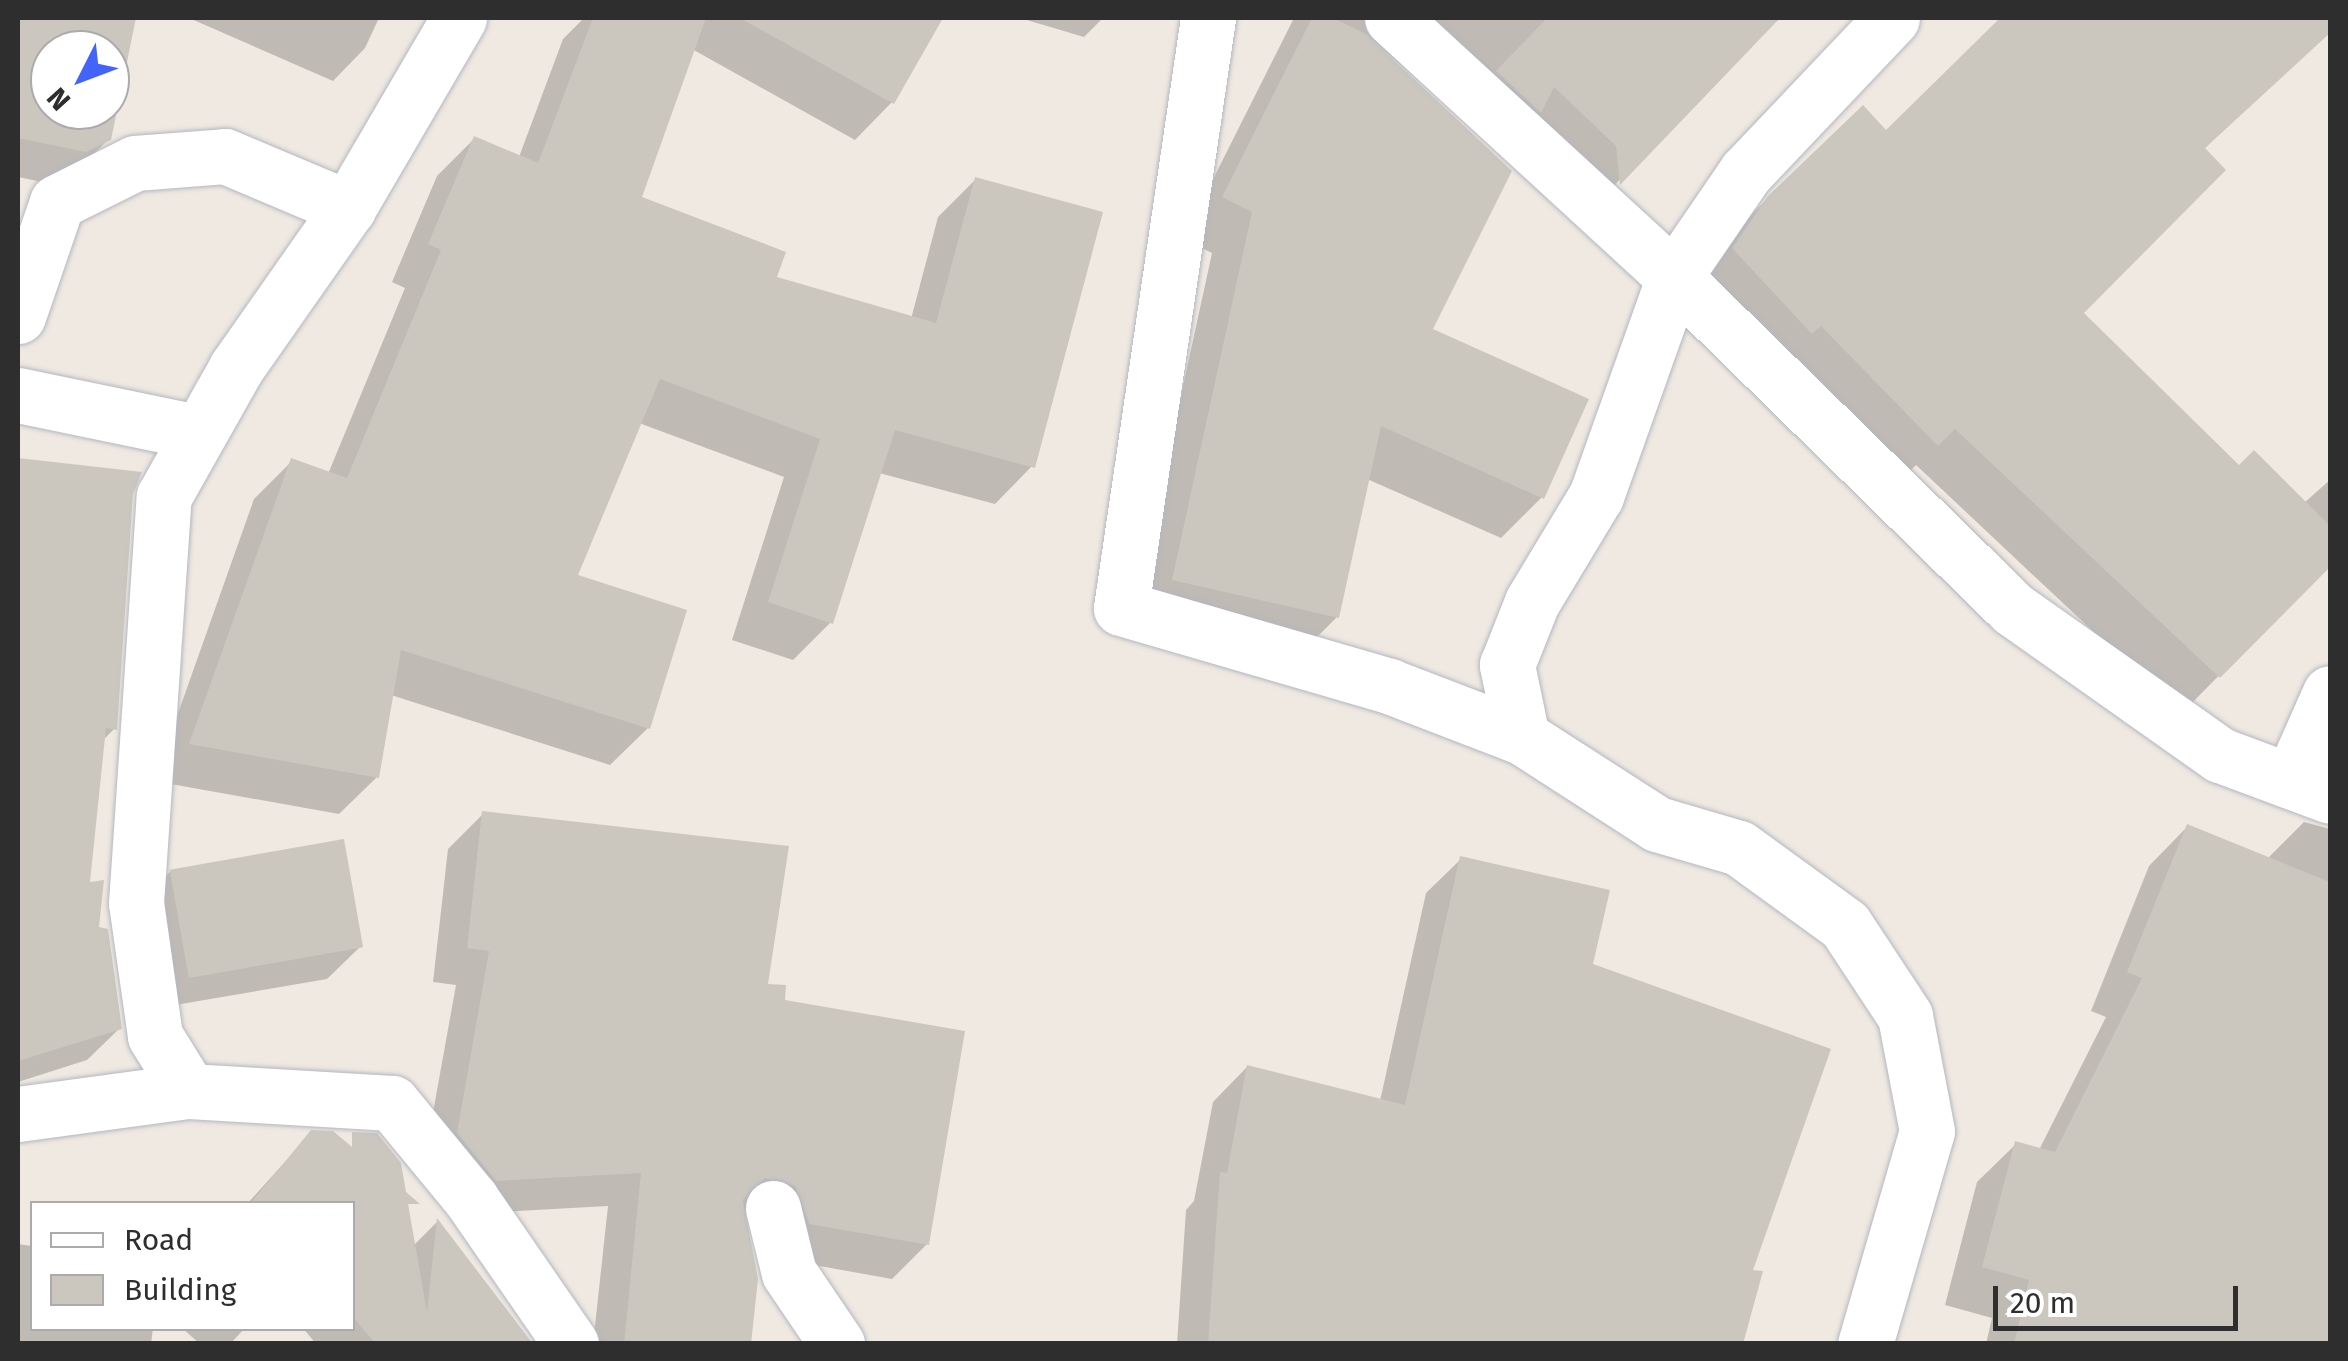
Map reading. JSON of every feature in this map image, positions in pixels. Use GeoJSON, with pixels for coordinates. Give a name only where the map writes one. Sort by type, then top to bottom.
{"type":"FeatureCollection","features":[{"type":"Feature","properties":{"kind":"street"},"geometry":{"type":"LineString","coordinates":[[189,1091],[155,1036],[136,903],[164,496],[197,432],[348,208],[459,18]]}},
{"type":"Feature","properties":{"kind":"street"},"geometry":{"type":"LineString","coordinates":[[1208,18],[1121,608],[1389,686],[1522,737],[1657,824],[1739,848],[1845,926],[1905,1016],[1927,1131],[1865,1344]]}},
{"type":"Feature","properties":{"kind":"street"},"geometry":{"type":"LineString","coordinates":[[1392,18],[1674,277],[2013,609],[2220,754],[2311,788],[2330,693]]}},
{"type":"Feature","properties":{"kind":"street"},"geometry":{"type":"LineString","coordinates":[[1522,737],[1507,665],[1532,602],[1596,496],[1674,277],[1746,172],[1892,18]]}},
{"type":"Feature","properties":{"kind":"street"},"geometry":{"type":"LineString","coordinates":[[18,316],[57,202],[135,163],[225,156],[348,208]]}},
{"type":"Feature","properties":{"kind":"street"},"geometry":{"type":"LineString","coordinates":[[18,395],[197,432]]}},
{"type":"Feature","properties":{"kind":"street"},"geometry":{"type":"LineString","coordinates":[[18,1114],[189,1091],[392,1103],[471,1199],[571,1344]]}},
{"type":"Feature","properties":{"kind":"street"},"geometry":{"type":"LineString","coordinates":[[774,1208],[789,1274],[836,1344]]}},
{"type":"Feature","properties":{"kind":"building"},"geometry":{"type":"Polygon","coordinates":[[[18,18],[136,18],[130,47],[130,30],[30,30],[30,130],[113,130],[111,140],[86,152],[18,138],[18,18]]]}},
{"type":"Feature","properties":{"kind":"building"},"geometry":{"type":"Polygon","coordinates":[[[593,18],[706,18],[642,197],[786,252],[777,277],[936,323],[975,177],[1103,212],[1035,468],[895,430],[833,624],[768,602],[820,439],[660,379],[578,575],[687,610],[650,729],[401,650],[379,778],[189,744],[291,458],[347,478],[441,250],[428,244],[474,136],[538,163],[593,18]]]}},
{"type":"Feature","properties":{"kind":"building"},"geometry":{"type":"Polygon","coordinates":[[[740,18],[943,18],[894,104],[740,18]]]}},
{"type":"Feature","properties":{"kind":"building"},"geometry":{"type":"Polygon","coordinates":[[[1312,18],[1333,18],[1366,34],[1512,171],[1433,329],[1589,399],[1544,499],[1381,426],[1339,618],[1172,580],[1252,212],[1222,197],[1312,18]]]}},
{"type":"Feature","properties":{"kind":"building"},"geometry":{"type":"Polygon","coordinates":[[[1547,18],[1780,18],[1620,185],[1616,146],[1554,87],[1541,113],[1496,71],[1547,18]]]}},
{"type":"Feature","properties":{"kind":"building"},"geometry":{"type":"Polygon","coordinates":[[[2000,18],[2330,18],[2330,33],[2205,148],[2226,170],[2084,313],[2239,465],[2254,450],[2330,526],[2330,567],[2220,678],[1955,429],[1938,446],[1821,326],[1812,334],[1732,248],[1768,196],[1863,105],[1886,130],[2000,18]]]}},
{"type":"Feature","properties":{"kind":"building"},"geometry":{"type":"Polygon","coordinates":[[[18,458],[142,472],[133,494],[117,730],[106,728],[90,882],[104,880],[99,927],[108,929],[122,1029],[18,1061],[18,458]]]}},
{"type":"Feature","properties":{"kind":"building"},"geometry":{"type":"Polygon","coordinates":[[[482,811],[789,846],[768,984],[786,985],[785,1000],[965,1031],[929,1245],[809,1224],[795,1186],[765,1178],[743,1200],[758,1279],[751,1344],[624,1344],[641,1173],[496,1181],[457,1133],[489,951],[467,948],[482,811]]]}},
{"type":"Feature","properties":{"kind":"building"},"geometry":{"type":"Polygon","coordinates":[[[2187,824],[2330,882],[2330,1344],[2014,1344],[2029,1280],[1982,1267],[2015,1141],[2055,1152],[2142,978],[2127,972],[2187,824]]]}},
{"type":"Feature","properties":{"kind":"building"},"geometry":{"type":"Polygon","coordinates":[[[344,839],[363,947],[189,978],[170,870],[344,839]]]}},
{"type":"Feature","properties":{"kind":"building"},"geometry":{"type":"Polygon","coordinates":[[[1460,856],[1610,890],[1593,964],[1831,1049],[1753,1270],[1763,1271],[1743,1344],[1208,1344],[1220,1172],[1227,1173],[1247,1065],[1405,1105],[1460,856]]]}},
{"type":"Feature","properties":{"kind":"building"},"geometry":{"type":"Polygon","coordinates":[[[311,1130],[333,1131],[352,1147],[352,1132],[377,1133],[401,1163],[406,1192],[420,1204],[408,1204],[427,1312],[437,1218],[533,1344],[376,1344],[355,1320],[355,1201],[252,1201],[311,1130]]]}}]}
